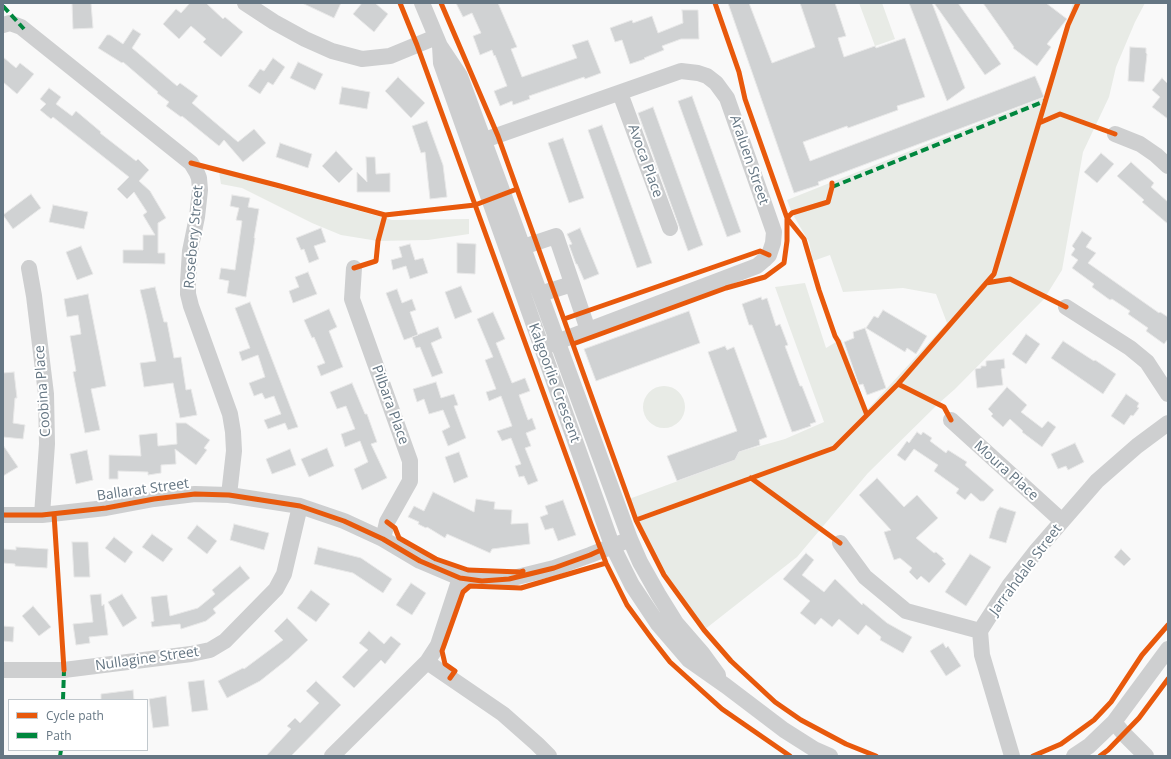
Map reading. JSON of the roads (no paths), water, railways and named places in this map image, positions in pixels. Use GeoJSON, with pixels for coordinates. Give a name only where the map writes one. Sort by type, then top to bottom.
{"type":"FeatureCollection","features":[{"type":"Feature","properties":{"kind":"street"},"geometry":{"type":"LineString","coordinates":[[245,3],[274,22],[305,39],[332,51],[362,58],[390,56],[438,42]]}},
{"type":"Feature","properties":{"kind":"street","name":"Kalgoorlie Crescent"},"geometry":{"type":"LineString","coordinates":[[422,3],[438,42],[460,76],[477,143],[542,347],[612,545],[632,585],[658,624],[689,660],[784,730],[814,749],[830,756]]}},
{"type":"Feature","properties":{"kind":"street","name":"Rosebery Street"},"geometry":{"type":"LineString","coordinates":[[3,24],[21,27],[191,163],[197,173],[200,190],[197,217],[190,250],[188,294],[194,317],[230,414],[234,451],[229,494]]}},
{"type":"Feature","properties":{"kind":"street","name":"Araluen Street"},"geometry":{"type":"LineString","coordinates":[[477,143],[681,71],[698,73],[707,76],[716,83],[727,98],[774,232],[773,243],[769,255],[757,266],[542,347]]}},
{"type":"Feature","properties":{"kind":"street","name":"Avoca Place"},"geometry":{"type":"LineString","coordinates":[[620,93],[670,228]]}},
{"type":"Feature","properties":{"kind":"street"},"geometry":{"type":"LineString","coordinates":[[1115,134],[1140,144],[1156,155],[1168,166]]}},
{"type":"Feature","properties":{"kind":"street","name":"Kalgoorlie Crescent"},"geometry":{"type":"LineString","coordinates":[[477,143],[523,247],[630,539],[640,562],[676,622],[702,653],[726,686]]}},
{"type":"Feature","properties":{"kind":"street"},"geometry":{"type":"LineString","coordinates":[[523,247],[556,236],[588,330]]}},
{"type":"Feature","properties":{"kind":"street","name":"Coobina Place"},"geometry":{"type":"LineString","coordinates":[[30,268],[46,394],[47,444],[42,515]]}},
{"type":"Feature","properties":{"kind":"street","name":"Pilbara Place"},"geometry":{"type":"LineString","coordinates":[[354,268],[352,299],[410,461],[410,481],[387,522],[383,539]]}},
{"type":"Feature","properties":{"kind":"street"},"geometry":{"type":"LineString","coordinates":[[540,294],[572,284]]}},
{"type":"Feature","properties":{"kind":"street"},"geometry":{"type":"LineString","coordinates":[[1066,307],[1130,348],[1147,362],[1168,394]]}},
{"type":"Feature","properties":{"kind":"street","name":"Moura Place"},"geometry":{"type":"LineString","coordinates":[[951,420],[1062,521]]}},
{"type":"Feature","properties":{"kind":"street","name":"Jarrahdale Street"},"geometry":{"type":"LineString","coordinates":[[980,632],[1009,586],[1037,550],[1097,481],[1137,446],[1168,423]]}},
{"type":"Feature","properties":{"kind":"street","name":"Ballarat Street"},"geometry":{"type":"LineString","coordinates":[[3,515],[42,515],[106,508],[154,499],[195,494],[229,494],[300,506],[344,521],[383,539],[420,561],[460,578],[482,581],[509,579],[554,568],[630,539]]}},
{"type":"Feature","properties":{"kind":"street","name":"Nullagine Street"},"geometry":{"type":"LineString","coordinates":[[3,670],[64,670],[191,654],[210,650],[225,641],[276,589],[284,574],[300,506]]}},
{"type":"Feature","properties":{"kind":"street"},"geometry":{"type":"LineString","coordinates":[[840,543],[865,577],[906,611],[980,632],[982,655],[1012,756]]}},
{"type":"Feature","properties":{"kind":"street"},"geometry":{"type":"LineString","coordinates":[[332,756],[426,662],[438,645],[460,578]]}},
{"type":"Feature","properties":{"kind":"street"},"geometry":{"type":"LineString","coordinates":[[1074,756],[1089,746],[1114,722],[1168,649]]}},
{"type":"Feature","properties":{"kind":"street"},"geometry":{"type":"LineString","coordinates":[[426,662],[503,714],[549,756]]}},
{"type":"Feature","properties":{"kind":"street"},"geometry":{"type":"LineString","coordinates":[[1114,722],[1146,756]]}}]}
